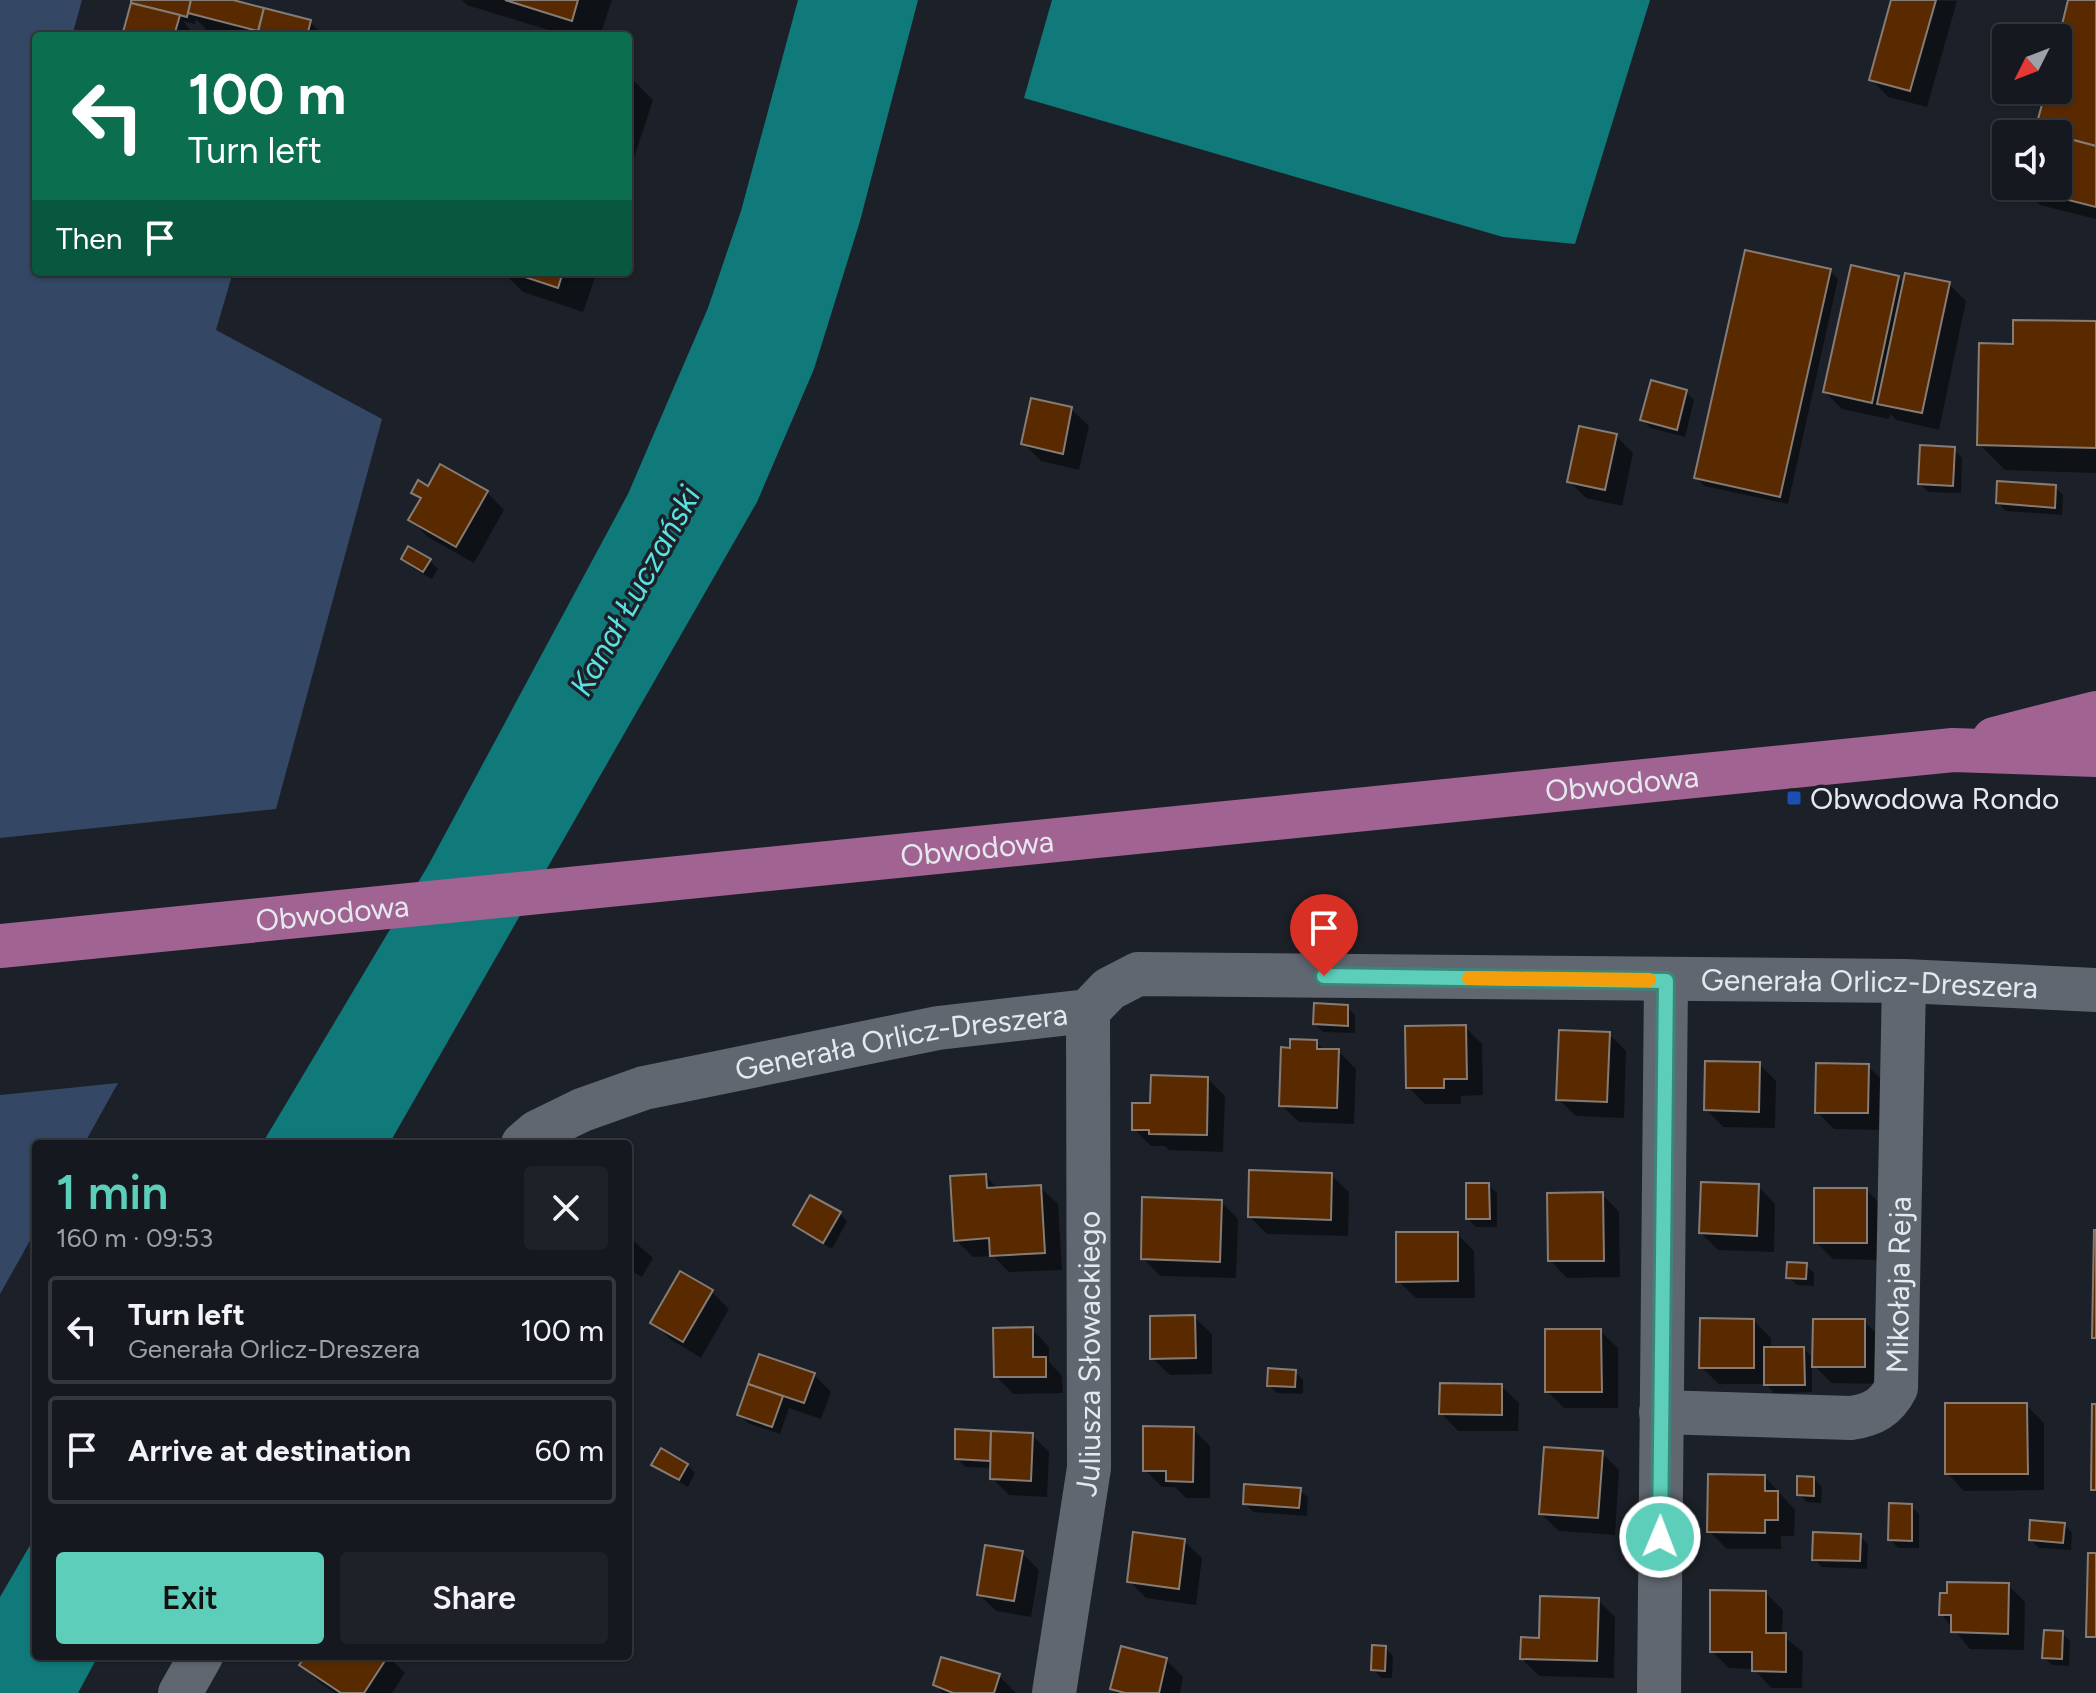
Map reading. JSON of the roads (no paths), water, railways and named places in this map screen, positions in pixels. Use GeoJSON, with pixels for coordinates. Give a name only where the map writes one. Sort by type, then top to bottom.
{"type":"FeatureCollection","features":[{"type":"Feature","properties":{"kind":"main road","name":"Obwodowa"},"geometry":{"type":"LineString","coordinates":[[1953,750],[2096,713]]}},
{"type":"Feature","properties":{"kind":"main road","name":"Obwodowa"},"geometry":{"type":"LineString","coordinates":[[0,946],[1953,750],[2096,755]]}},
{"type":"Feature","properties":{"kind":"street","name":"Generała Orlicz-Dreszera"},"geometry":{"type":"LineString","coordinates":[[528,1140],[537,1132],[582,1110],[644,1088],[938,1028],[1088,1011],[1109,989],[1138,974],[1904,981],[2096,990]]}},
{"type":"Feature","properties":{"kind":"street"},"geometry":{"type":"LineString","coordinates":[[1659,1693],[1666,981]]}},
{"type":"Feature","properties":{"kind":"street","name":"Mikołaja Reja"},"geometry":{"type":"LineString","coordinates":[[1661,1412],[1851,1418],[1867,1416],[1891,1398],[1896,1388],[1904,981]]}},
{"type":"Feature","properties":{"kind":"street","name":"Juliusza Słowackiego"},"geometry":{"type":"LineString","coordinates":[[1054,1693],[1089,1468],[1088,1011]]}},
{"type":"Feature","properties":{"kind":"water","name":"Kanał Łuczański"},"geometry":{"type":"Polygon","coordinates":[[[798,0],[918,0],[860,221],[814,369],[757,502],[391,1140],[264,1140],[429,864],[628,494],[708,308],[741,211],[798,0]]]}},
{"type":"Feature","properties":{"kind":"water"},"geometry":{"type":"Polygon","coordinates":[[[1052,0],[1650,0],[1575,244],[1503,237],[1024,98],[1052,0]]]}},
{"type":"Feature","properties":{"kind":"water"},"geometry":{"type":"Polygon","coordinates":[[[32,1542],[32,1660],[96,1660],[78,1693],[0,1693],[0,1597],[32,1542]]]}},
{"type":"Feature","properties":{"kind":"place","name":"Obwodowa Rondo"},"geometry":{"type":"Point","coordinates":[1794,798]}}]}
